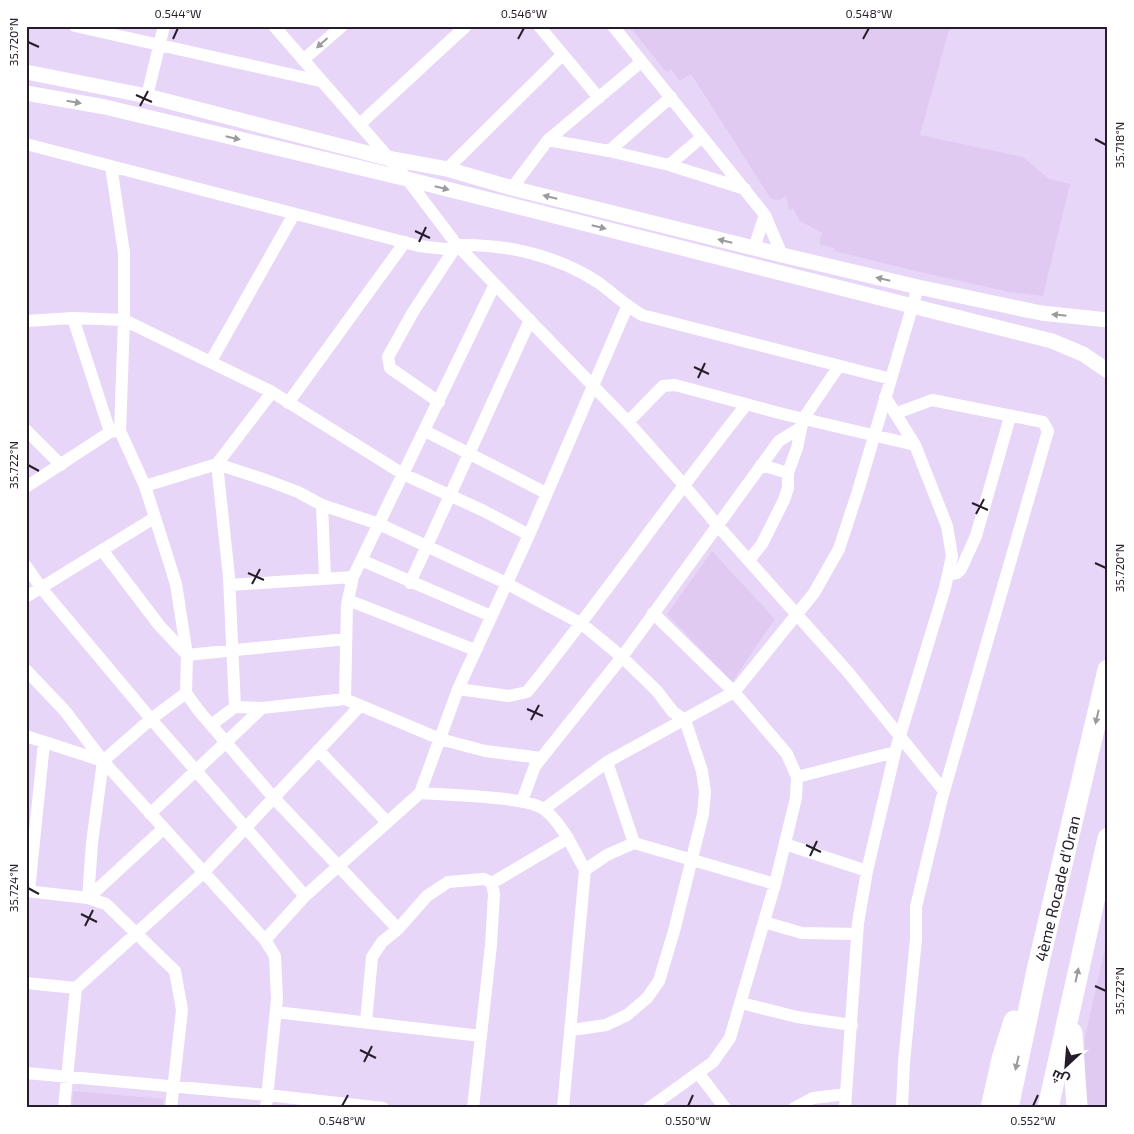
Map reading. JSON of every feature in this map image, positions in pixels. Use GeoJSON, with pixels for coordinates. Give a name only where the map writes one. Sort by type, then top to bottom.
{"type":"FeatureCollection","features":[{"type":"Feature","properties":{"kind":"highway","name":"4ème Rocade d'Oran"},"geometry":{"type":"LineString","coordinates":[[1008,1108],[1038,966],[1108,670]]}},
{"type":"Feature","properties":{"kind":"highway"},"geometry":{"type":"LineString","coordinates":[[1048,1108],[1108,838]]}},
{"type":"Feature","properties":{"kind":"highway"},"geometry":{"type":"LineString","coordinates":[[991,1108],[1002,1058],[1015,1018],[1038,966]]}},
{"type":"Feature","properties":{"kind":"highway"},"geometry":{"type":"LineString","coordinates":[[1072,1002],[1078,1108]]}},
{"type":"Feature","properties":{"kind":"street"},"geometry":{"type":"LineString","coordinates":[[75,26],[320,81]]}},
{"type":"Feature","properties":{"kind":"street"},"geometry":{"type":"LineString","coordinates":[[147,96],[164,26]]}},
{"type":"Feature","properties":{"kind":"street"},"geometry":{"type":"LineString","coordinates":[[274,26],[407,179],[455,248],[495,284],[628,422],[848,672],[944,792]]}},
{"type":"Feature","properties":{"kind":"street"},"geometry":{"type":"LineString","coordinates":[[303,60],[342,26]]}},
{"type":"Feature","properties":{"kind":"street"},"geometry":{"type":"LineString","coordinates":[[360,124],[466,26]]}},
{"type":"Feature","properties":{"kind":"street"},"geometry":{"type":"LineString","coordinates":[[539,26],[599,98]]}},
{"type":"Feature","properties":{"kind":"street"},"geometry":{"type":"LineString","coordinates":[[613,26],[765,215],[782,255]]}},
{"type":"Feature","properties":{"kind":"street"},"geometry":{"type":"LineString","coordinates":[[447,169],[562,55]]}},
{"type":"Feature","properties":{"kind":"street"},"geometry":{"type":"LineString","coordinates":[[512,188],[548,140],[642,62]]}},
{"type":"Feature","properties":{"kind":"street"},"geometry":{"type":"LineString","coordinates":[[26,72],[147,96],[387,158],[447,169],[512,188],[782,255],[1041,313],[1108,320]]}},
{"type":"Feature","properties":{"kind":"street"},"geometry":{"type":"LineString","coordinates":[[26,93],[105,107],[407,179],[1052,341],[1083,354],[1108,371]]}},
{"type":"Feature","properties":{"kind":"street"},"geometry":{"type":"LineString","coordinates":[[609,151],[671,97]]}},
{"type":"Feature","properties":{"kind":"street"},"geometry":{"type":"LineString","coordinates":[[669,164],[702,137]]}},
{"type":"Feature","properties":{"kind":"street"},"geometry":{"type":"LineString","coordinates":[[548,140],[669,164],[745,188]]}},
{"type":"Feature","properties":{"kind":"street"},"geometry":{"type":"LineString","coordinates":[[26,144],[434,249],[498,246],[535,254],[564,265],[599,284],[627,306],[653,319],[891,379]]}},
{"type":"Feature","properties":{"kind":"street"},"geometry":{"type":"LineString","coordinates":[[111,166],[124,253],[124,320],[115,431]]}},
{"type":"Feature","properties":{"kind":"street"},"geometry":{"type":"LineString","coordinates":[[211,361],[294,214]]}},
{"type":"Feature","properties":{"kind":"street"},"geometry":{"type":"LineString","coordinates":[[754,248],[765,215]]}},
{"type":"Feature","properties":{"kind":"street"},"geometry":{"type":"LineString","coordinates":[[288,403],[405,242]]}},
{"type":"Feature","properties":{"kind":"street"},"geometry":{"type":"LineString","coordinates":[[440,402],[390,368],[388,357],[413,312],[455,248]]}},
{"type":"Feature","properties":{"kind":"street"},"geometry":{"type":"LineString","coordinates":[[346,699],[348,600],[353,577],[440,402],[495,284]]}},
{"type":"Feature","properties":{"kind":"street"},"geometry":{"type":"LineString","coordinates":[[544,809],[607,762],[734,692],[814,594],[839,549],[858,491],[873,434],[918,286]]}},
{"type":"Feature","properties":{"kind":"street"},"geometry":{"type":"LineString","coordinates":[[264,940],[305,896],[420,793],[458,689],[529,535],[627,306]]}},
{"type":"Feature","properties":{"kind":"street"},"geometry":{"type":"LineString","coordinates":[[73,318],[115,431],[145,486],[176,584],[187,654],[186,693],[273,797],[398,929]]}},
{"type":"Feature","properties":{"kind":"street"},"geometry":{"type":"LineString","coordinates":[[26,321],[73,318],[124,320],[272,392],[403,474],[484,510],[529,535]]}},
{"type":"Feature","properties":{"kind":"street"},"geometry":{"type":"LineString","coordinates":[[410,582],[425,546],[470,453],[486,412],[530,320]]}},
{"type":"Feature","properties":{"kind":"street"},"geometry":{"type":"LineString","coordinates":[[522,802],[530,775],[542,758],[622,657],[779,441],[801,423],[838,366]]}},
{"type":"Feature","properties":{"kind":"street"},"geometry":{"type":"LineString","coordinates":[[628,422],[663,386],[674,385],[801,423],[873,434],[915,445]]}},
{"type":"Feature","properties":{"kind":"street"},"geometry":{"type":"LineString","coordinates":[[145,486],[217,464],[272,392]]}},
{"type":"Feature","properties":{"kind":"street"},"geometry":{"type":"LineString","coordinates":[[846,1108],[857,934],[867,870],[895,752],[952,556],[947,526],[915,445],[897,413],[885,397]]}},
{"type":"Feature","properties":{"kind":"street"},"geometry":{"type":"LineString","coordinates":[[897,413],[932,400],[979,408],[1010,417],[1027,418],[1043,422],[1048,430],[944,792],[916,907],[916,939],[904,1062],[902,1108]]}},
{"type":"Feature","properties":{"kind":"street"},"geometry":{"type":"LineString","coordinates":[[458,689],[509,696],[528,692],[582,624],[683,484],[746,405]]}},
{"type":"Feature","properties":{"kind":"street"},"geometry":{"type":"LineString","coordinates":[[948,575],[957,573],[961,569],[976,536],[1010,417]]}},
{"type":"Feature","properties":{"kind":"street"},"geometry":{"type":"LineString","coordinates":[[749,560],[762,544],[784,500],[788,488],[788,474],[797,448],[801,423]]}},
{"type":"Feature","properties":{"kind":"street"},"geometry":{"type":"LineString","coordinates":[[26,430],[61,465]]}},
{"type":"Feature","properties":{"kind":"street"},"geometry":{"type":"LineString","coordinates":[[26,487],[115,431]]}},
{"type":"Feature","properties":{"kind":"street"},"geometry":{"type":"LineString","coordinates":[[425,432],[470,453],[546,493]]}},
{"type":"Feature","properties":{"kind":"street"},"geometry":{"type":"LineString","coordinates":[[217,464],[298,492],[322,505],[379,524],[506,583],[582,624],[622,657],[657,691],[673,712],[685,720],[702,771],[706,792],[703,814],[690,858],[674,931],[655,989],[627,1015],[606,1026],[572,1030]]}},
{"type":"Feature","properties":{"kind":"street"},"geometry":{"type":"LineString","coordinates":[[217,464],[230,585],[235,707]]}},
{"type":"Feature","properties":{"kind":"street"},"geometry":{"type":"LineString","coordinates":[[761,465],[788,474]]}},
{"type":"Feature","properties":{"kind":"street"},"geometry":{"type":"LineString","coordinates":[[322,505],[325,578]]}},
{"type":"Feature","properties":{"kind":"street"},"geometry":{"type":"LineString","coordinates":[[26,597],[42,589],[154,518]]}},
{"type":"Feature","properties":{"kind":"street"},"geometry":{"type":"LineString","coordinates":[[102,550],[159,625],[187,654]]}},
{"type":"Feature","properties":{"kind":"street"},"geometry":{"type":"LineString","coordinates":[[361,560],[491,616]]}},
{"type":"Feature","properties":{"kind":"street"},"geometry":{"type":"LineString","coordinates":[[26,566],[42,589],[151,719],[247,827],[305,896]]}},
{"type":"Feature","properties":{"kind":"street"},"geometry":{"type":"LineString","coordinates":[[230,585],[353,577]]}},
{"type":"Feature","properties":{"kind":"street"},"geometry":{"type":"LineString","coordinates":[[348,600],[475,650]]}},
{"type":"Feature","properties":{"kind":"street"},"geometry":{"type":"LineString","coordinates":[[649,1108],[699,1074],[722,1051],[730,1038],[775,884],[796,798],[797,776],[787,754],[734,692],[653,614]]}},
{"type":"Feature","properties":{"kind":"street"},"geometry":{"type":"LineString","coordinates":[[187,654],[346,639]]}},
{"type":"Feature","properties":{"kind":"street"},"geometry":{"type":"LineString","coordinates":[[26,670],[65,711],[103,761],[264,940],[275,956],[276,1012],[267,1101]]}},
{"type":"Feature","properties":{"kind":"street"},"geometry":{"type":"LineString","coordinates":[[88,898],[92,843],[103,761],[151,719],[186,693]]}},
{"type":"Feature","properties":{"kind":"street"},"geometry":{"type":"LineString","coordinates":[[211,725],[235,707],[262,708],[346,699],[440,739],[485,751],[542,758]]}},
{"type":"Feature","properties":{"kind":"street"},"geometry":{"type":"LineString","coordinates":[[64,1108],[76,988],[203,873],[360,706]]}},
{"type":"Feature","properties":{"kind":"street"},"geometry":{"type":"LineString","coordinates":[[150,814],[262,708]]}},
{"type":"Feature","properties":{"kind":"street"},"geometry":{"type":"LineString","coordinates":[[26,736],[103,761]]}},
{"type":"Feature","properties":{"kind":"street"},"geometry":{"type":"LineString","coordinates":[[44,742],[32,806],[28,891],[88,898],[106,904],[175,971],[182,1010],[172,1108]]}},
{"type":"Feature","properties":{"kind":"street"},"geometry":{"type":"LineString","coordinates":[[318,750],[387,822]]}},
{"type":"Feature","properties":{"kind":"street"},"geometry":{"type":"LineString","coordinates":[[797,776],[895,752]]}},
{"type":"Feature","properties":{"kind":"street"},"geometry":{"type":"LineString","coordinates":[[607,762],[634,843]]}},
{"type":"Feature","properties":{"kind":"street"},"geometry":{"type":"LineString","coordinates":[[420,793],[522,802],[544,809],[568,838],[585,870],[572,1030],[563,1108]]}},
{"type":"Feature","properties":{"kind":"street"},"geometry":{"type":"LineString","coordinates":[[88,898],[163,829]]}},
{"type":"Feature","properties":{"kind":"street"},"geometry":{"type":"LineString","coordinates":[[492,883],[568,838]]}},
{"type":"Feature","properties":{"kind":"street"},"geometry":{"type":"LineString","coordinates":[[585,870],[607,855],[634,843],[775,884]]}},
{"type":"Feature","properties":{"kind":"street"},"geometry":{"type":"LineString","coordinates":[[785,844],[867,870]]}},
{"type":"Feature","properties":{"kind":"street"},"geometry":{"type":"LineString","coordinates":[[366,1022],[372,957],[382,942],[398,929],[427,896],[448,882],[484,879],[492,883]]}},
{"type":"Feature","properties":{"kind":"street"},"geometry":{"type":"LineString","coordinates":[[473,1108],[493,913],[494,894],[492,883]]}},
{"type":"Feature","properties":{"kind":"street"},"geometry":{"type":"LineString","coordinates":[[764,922],[802,933],[857,934]]}},
{"type":"Feature","properties":{"kind":"street"},"geometry":{"type":"LineString","coordinates":[[26,983],[76,988]]}},
{"type":"Feature","properties":{"kind":"street"},"geometry":{"type":"LineString","coordinates":[[741,1004],[797,1017],[852,1024]]}},
{"type":"Feature","properties":{"kind":"street"},"geometry":{"type":"LineString","coordinates":[[276,1012],[481,1036]]}},
{"type":"Feature","properties":{"kind":"street"},"geometry":{"type":"LineString","coordinates":[[26,1073],[174,1087],[267,1101],[383,1108]]}},
{"type":"Feature","properties":{"kind":"street"},"geometry":{"type":"LineString","coordinates":[[699,1074],[725,1108]]}},
{"type":"Feature","properties":{"kind":"street"},"geometry":{"type":"LineString","coordinates":[[794,1108],[813,1098],[846,1094]]}},
{"type":"Feature","properties":{"kind":"shaded area"},"geometry":{"type":"Polygon","coordinates":[[[629,26],[950,26],[920,135],[1023,157],[1049,179],[1070,184],[1043,296],[1009,292],[916,271],[834,251],[834,248],[819,244],[822,233],[800,221],[793,208],[789,210],[786,196],[779,200],[771,199],[691,74],[679,81],[671,69],[667,73],[629,26]]]}},
{"type":"Feature","properties":{"kind":"shaded area"},"geometry":{"type":"Polygon","coordinates":[[[712,551],[775,619],[732,682],[667,614],[712,551]]]}},
{"type":"Feature","properties":{"kind":"shaded area"},"geometry":{"type":"Polygon","coordinates":[[[1108,935],[1108,1108],[1089,1108],[1083,1079],[1085,1037],[1108,935]]]}},
{"type":"Feature","properties":{"kind":"shaded area"},"geometry":{"type":"Polygon","coordinates":[[[73,1091],[164,1099],[163,1108],[72,1108],[73,1091]]]}}]}
